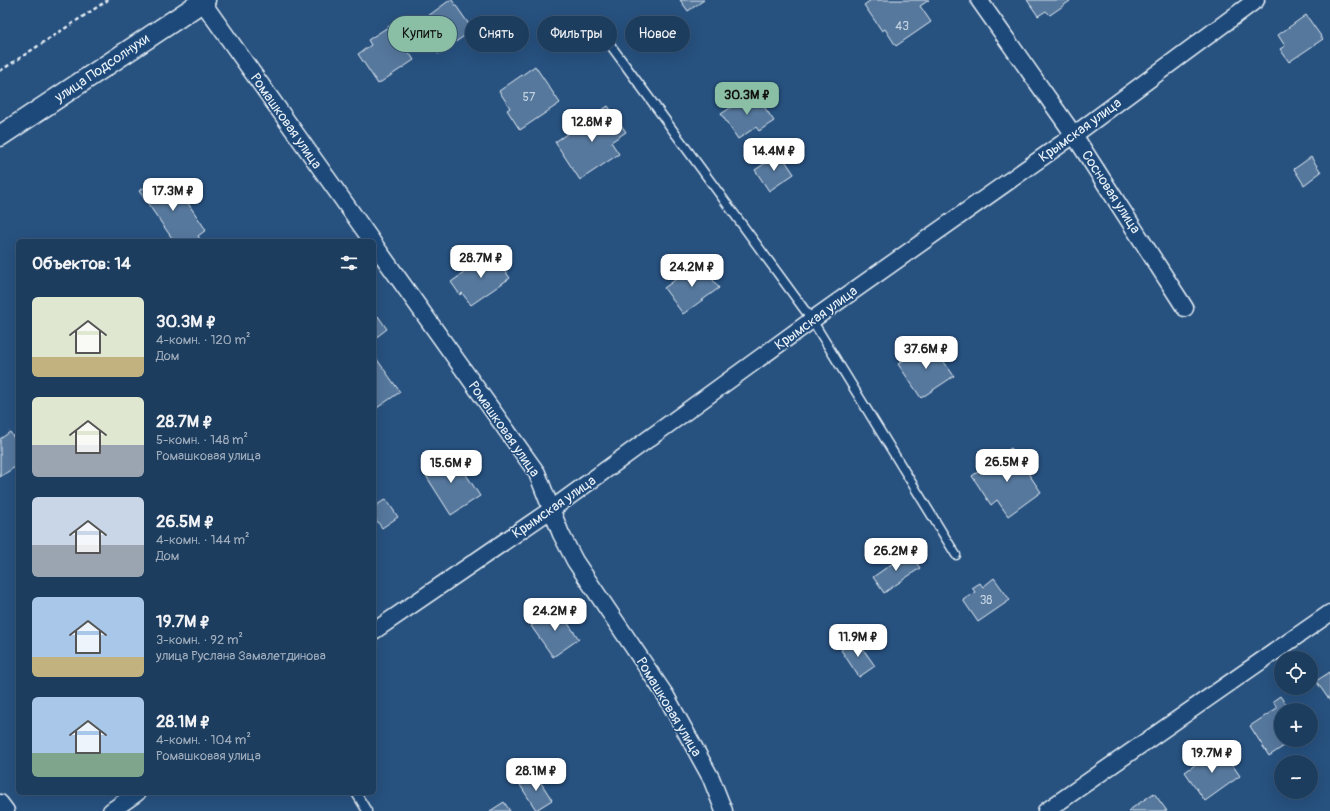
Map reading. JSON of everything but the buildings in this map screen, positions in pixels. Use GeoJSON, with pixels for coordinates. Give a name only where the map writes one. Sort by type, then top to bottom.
{"type":"FeatureCollection","features":[{"type":"Feature","properties":{"kind":"street","name":"Сосновая улица"},"geometry":{"type":"LineString","coordinates":[[979,0],[1074,135],[1185,308]]}},
{"type":"Feature","properties":{"kind":"street","name":"Крымская улица"},"geometry":{"type":"LineString","coordinates":[[376,630],[552,509],[812,320],[1074,135],[1256,0]]}},
{"type":"Feature","properties":{"kind":"street","name":"улица Подсолнухи"},"geometry":{"type":"LineString","coordinates":[[0,136],[202,1]]}},
{"type":"Feature","properties":{"kind":"street","name":"Ромашковая улица"},"geometry":{"type":"LineString","coordinates":[[202,1],[371,239]]}},
{"type":"Feature","properties":{"kind":"street","name":"Ромашковая улица"},"geometry":{"type":"LineString","coordinates":[[376,247],[537,473],[561,534],[575,561],[666,696],[711,778],[724,811]]}},
{"type":"Feature","properties":{"kind":"street"},"geometry":{"type":"LineString","coordinates":[[1046,811],[1330,613]]}},
{"type":"Feature","properties":{"kind":"street"},"geometry":{"type":"LineString","coordinates":[[111,811],[135,795]]}},
{"type":"Feature","properties":{"kind":"street"},"geometry":{"type":"LineString","coordinates":[[0,803],[6,811]]}},
{"type":"Feature","properties":{"kind":"lane"},"geometry":{"type":"LineString","coordinates":[[616,52],[812,320],[956,555]]}},
{"type":"Feature","properties":{"kind":"lane"},"geometry":{"type":"LineString","coordinates":[[357,795],[368,811]]}},
{"type":"Feature","properties":{"kind":"path"},"geometry":{"type":"LineString","coordinates":[[0,71],[108,0]]}}]}
